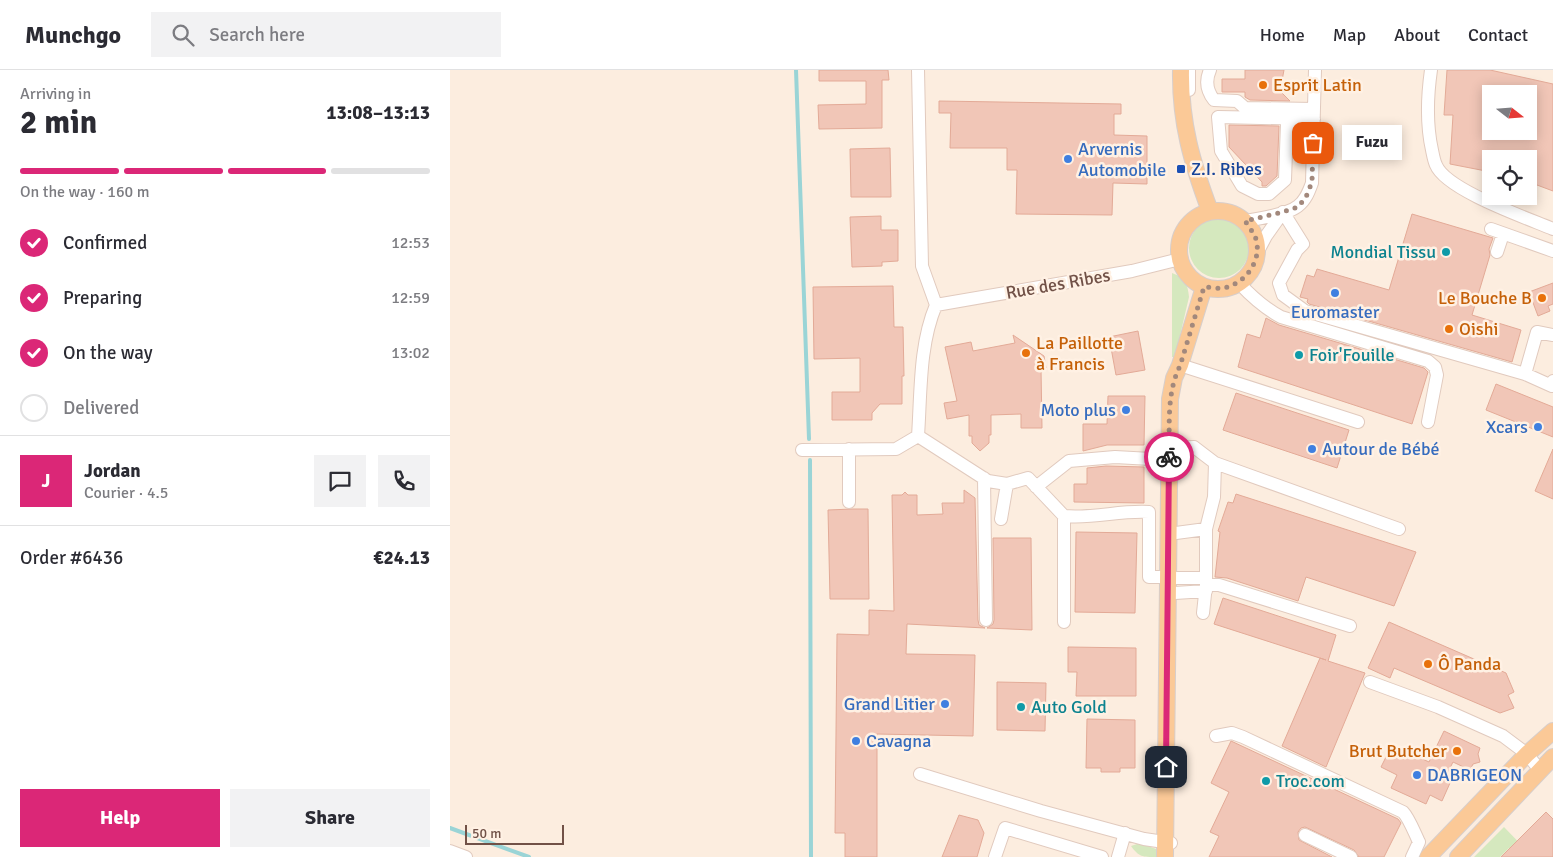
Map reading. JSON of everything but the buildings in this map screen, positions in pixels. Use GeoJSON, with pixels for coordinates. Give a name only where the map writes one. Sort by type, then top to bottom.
{"type":"FeatureCollection","features":[{"type":"Feature","properties":{"kind":"main road"},"geometry":{"type":"LineString","coordinates":[[1181,70],[1184,125],[1196,173],[1210,211]]}},
{"type":"Feature","properties":{"kind":"main road"},"geometry":{"type":"LineString","coordinates":[[1210,211],[1229,212],[1245,221],[1254,235],[1257,253],[1251,270],[1239,283],[1222,289],[1204,287],[1184,271],[1180,258],[1179,243],[1185,228],[1196,217],[1210,211]]}},
{"type":"Feature","properties":{"kind":"main road"},"geometry":{"type":"LineString","coordinates":[[1168,850],[1173,583],[1173,454],[1180,366],[1204,287]]}},
{"type":"Feature","properties":{"kind":"main road"},"geometry":{"type":"LineString","coordinates":[[1173,454],[1176,533],[1173,583]]}},
{"type":"Feature","properties":{"kind":"main road"},"geometry":{"type":"LineString","coordinates":[[1458,857],[1534,763],[1553,731]]}},
{"type":"Feature","properties":{"kind":"main road"},"geometry":{"type":"LineString","coordinates":[[1428,857],[1460,824],[1534,763],[1553,756]]}},
{"type":"Feature","properties":{"kind":"street"},"geometry":{"type":"LineString","coordinates":[[918,70],[922,266],[936,305],[925,347],[918,436]]}},
{"type":"Feature","properties":{"kind":"street"},"geometry":{"type":"LineString","coordinates":[[1184,125],[1189,88],[1189,70]]}},
{"type":"Feature","properties":{"kind":"street"},"geometry":{"type":"LineString","coordinates":[[1210,70],[1208,73],[1207,90],[1214,100],[1237,101],[1245,108],[1313,117]]}},
{"type":"Feature","properties":{"kind":"street"},"geometry":{"type":"LineString","coordinates":[[1245,221],[1298,207],[1306,197],[1312,182],[1315,70]]}},
{"type":"Feature","properties":{"kind":"street"},"geometry":{"type":"LineString","coordinates":[[1431,70],[1427,99],[1427,130],[1436,166],[1443,175],[1468,192],[1553,228]]}},
{"type":"Feature","properties":{"kind":"street"},"geometry":{"type":"LineString","coordinates":[[1218,117],[1313,117],[1287,123],[1285,180],[1269,194],[1258,194],[1242,186],[1221,152],[1218,117]]}},
{"type":"Feature","properties":{"kind":"street"},"geometry":{"type":"LineString","coordinates":[[1257,253],[1266,236],[1283,212]]}},
{"type":"Feature","properties":{"kind":"street"},"geometry":{"type":"LineString","coordinates":[[1283,212],[1303,244],[1297,250],[1279,283],[1283,295],[1293,304],[1305,311],[1525,374],[1552,386],[1553,381]]}},
{"type":"Feature","properties":{"kind":"street"},"geometry":{"type":"LineString","coordinates":[[1491,229],[1553,251]]}},
{"type":"Feature","properties":{"kind":"street"},"geometry":{"type":"LineString","coordinates":[[1496,252],[1503,234]]}},
{"type":"Feature","properties":{"kind":"street","name":"Rue des Ribes"},"geometry":{"type":"LineString","coordinates":[[936,305],[1132,271],[1180,258]]}},
{"type":"Feature","properties":{"kind":"street"},"geometry":{"type":"LineString","coordinates":[[1239,283],[1267,310],[1281,318],[1428,361],[1435,367],[1437,375],[1428,422]]}},
{"type":"Feature","properties":{"kind":"street"},"geometry":{"type":"LineString","coordinates":[[1525,374],[1537,332],[1553,335]]}},
{"type":"Feature","properties":{"kind":"street"},"geometry":{"type":"LineString","coordinates":[[1180,366],[1358,422]]}},
{"type":"Feature","properties":{"kind":"street"},"geometry":{"type":"LineString","coordinates":[[802,450],[896,449],[918,436]]}},
{"type":"Feature","properties":{"kind":"street"},"geometry":{"type":"LineString","coordinates":[[918,436],[988,481],[1007,484],[1032,482],[1069,461],[1173,454],[1194,447],[1215,463],[1399,529]]}},
{"type":"Feature","properties":{"kind":"street"},"geometry":{"type":"LineString","coordinates":[[849,449],[849,502]]}},
{"type":"Feature","properties":{"kind":"street"},"geometry":{"type":"LineString","coordinates":[[1203,613],[1206,585],[1206,529],[1214,498],[1215,463]]}},
{"type":"Feature","properties":{"kind":"street"},"geometry":{"type":"LineString","coordinates":[[984,478],[986,620]]}},
{"type":"Feature","properties":{"kind":"street"},"geometry":{"type":"LineString","coordinates":[[1032,482],[1064,516],[1083,518],[1136,511],[1150,512],[1149,577],[1173,583],[1219,584],[1350,626]]}},
{"type":"Feature","properties":{"kind":"street"},"geometry":{"type":"LineString","coordinates":[[1001,519],[1007,484]]}},
{"type":"Feature","properties":{"kind":"street"},"geometry":{"type":"LineString","coordinates":[[1064,516],[1064,622]]}},
{"type":"Feature","properties":{"kind":"street"},"geometry":{"type":"LineString","coordinates":[[1176,533],[1206,529]]}},
{"type":"Feature","properties":{"kind":"street"},"geometry":{"type":"LineString","coordinates":[[1370,682],[1438,707],[1495,732],[1503,736],[1534,763]]}},
{"type":"Feature","properties":{"kind":"street"},"geometry":{"type":"LineString","coordinates":[[1216,736],[1232,733],[1243,736],[1403,812],[1408,817],[1419,842],[1412,857]]}},
{"type":"Feature","properties":{"kind":"street"},"geometry":{"type":"LineString","coordinates":[[1449,857],[1534,763],[1553,748]]}},
{"type":"Feature","properties":{"kind":"street"},"geometry":{"type":"LineString","coordinates":[[920,774],[1041,811],[1125,834],[1168,850]]}},
{"type":"Feature","properties":{"kind":"street"},"geometry":{"type":"LineString","coordinates":[[995,857],[1005,828],[1102,857]]}},
{"type":"Feature","properties":{"kind":"street"},"geometry":{"type":"LineString","coordinates":[[1118,857],[1125,834]]}},
{"type":"Feature","properties":{"kind":"street"},"geometry":{"type":"LineString","coordinates":[[1305,835],[1351,857]]}},
{"type":"Feature","properties":{"kind":"street"},"geometry":{"type":"LineString","coordinates":[[450,851],[466,857]]}},
{"type":"Feature","properties":{"kind":"green space"},"geometry":{"type":"Polygon","coordinates":[[[1219,218],[1236,223],[1244,231],[1249,248],[1244,265],[1236,273],[1219,278],[1202,273],[1194,265],[1189,248],[1194,231],[1202,223],[1219,218]]]}},
{"type":"Feature","properties":{"kind":"green space"},"geometry":{"type":"Polygon","coordinates":[[[1172,273],[1185,282],[1189,297],[1175,357],[1172,357],[1172,273]]]}},
{"type":"Feature","properties":{"kind":"green space"},"geometry":{"type":"Polygon","coordinates":[[[1504,827],[1533,857],[1518,857],[1509,848],[1500,857],[1474,857],[1504,827]]]}},
{"type":"Feature","properties":{"kind":"green space"},"geometry":{"type":"Polygon","coordinates":[[[1140,843],[1156,849],[1157,857],[1144,856],[1136,852],[1131,846],[1140,843]]]}},
{"type":"Feature","properties":{"kind":"waterway"},"geometry":{"type":"LineString","coordinates":[[796,70],[809,439]]}},
{"type":"Feature","properties":{"kind":"waterway"},"geometry":{"type":"LineString","coordinates":[[810,460],[811,857]]}},
{"type":"Feature","properties":{"kind":"waterway"},"geometry":{"type":"LineString","coordinates":[[450,828],[529,857]]}},
{"type":"Feature","properties":{"kind":"way so far"},"geometry":{"type":"LineString","coordinates":[[1169,457],[1170,399],[1174,378],[1180,366],[1204,287],[1222,289],[1239,283],[1251,270],[1257,253],[1254,235],[1245,221],[1298,207],[1306,197],[1312,182],[1313,143]]}},
{"type":"Feature","properties":{"kind":"place","name":"Esprit Latin"},"geometry":{"type":"Point","coordinates":[1263,85]}},
{"type":"Feature","properties":{"kind":"place","name":"Fuzu"},"geometry":{"type":"Point","coordinates":[1313,143]}},
{"type":"Feature","properties":{"kind":"place","name":"Arvernis Automobile"},"geometry":{"type":"Point","coordinates":[1068,159]}},
{"type":"Feature","properties":{"kind":"place","name":"Z.I. Ribes"},"geometry":{"type":"Point","coordinates":[1181,169]}},
{"type":"Feature","properties":{"kind":"place","name":"Mondial Tissu"},"geometry":{"type":"Point","coordinates":[1446,252]}},
{"type":"Feature","properties":{"kind":"place","name":"Euromaster"},"geometry":{"type":"Point","coordinates":[1335,293]}},
{"type":"Feature","properties":{"kind":"place","name":"Le Bouche B"},"geometry":{"type":"Point","coordinates":[1542,298]}},
{"type":"Feature","properties":{"kind":"place","name":"Oishi"},"geometry":{"type":"Point","coordinates":[1449,329]}},
{"type":"Feature","properties":{"kind":"place","name":"La Paillotte à Francis"},"geometry":{"type":"Point","coordinates":[1026,353]}},
{"type":"Feature","properties":{"kind":"place","name":"Foir'Fouille"},"geometry":{"type":"Point","coordinates":[1299,355]}},
{"type":"Feature","properties":{"kind":"place","name":"Moto plus"},"geometry":{"type":"Point","coordinates":[1126,410]}},
{"type":"Feature","properties":{"kind":"place","name":"Xcars"},"geometry":{"type":"Point","coordinates":[1538,427]}},
{"type":"Feature","properties":{"kind":"place","name":"Autour de Bébé"},"geometry":{"type":"Point","coordinates":[1312,449]}},
{"type":"Feature","properties":{"kind":"place","name":"Ô Panda"},"geometry":{"type":"Point","coordinates":[1428,664]}},
{"type":"Feature","properties":{"kind":"place","name":"Grand Litier"},"geometry":{"type":"Point","coordinates":[945,704]}},
{"type":"Feature","properties":{"kind":"place","name":"Auto Gold"},"geometry":{"type":"Point","coordinates":[1021,707]}},
{"type":"Feature","properties":{"kind":"place","name":"Cavagna"},"geometry":{"type":"Point","coordinates":[856,741]}},
{"type":"Feature","properties":{"kind":"place","name":"Brut Butcher"},"geometry":{"type":"Point","coordinates":[1457,751]}},
{"type":"Feature","properties":{"kind":"place","name":"DABRIGEON"},"geometry":{"type":"Point","coordinates":[1417,775]}},
{"type":"Feature","properties":{"kind":"place","name":"Troc.com"},"geometry":{"type":"Point","coordinates":[1266,781]}},
{"type":"Feature","properties":{"kind":"route"},"geometry":{"type":"LineString","coordinates":[[1166,767],[1169,457]]}}]}
